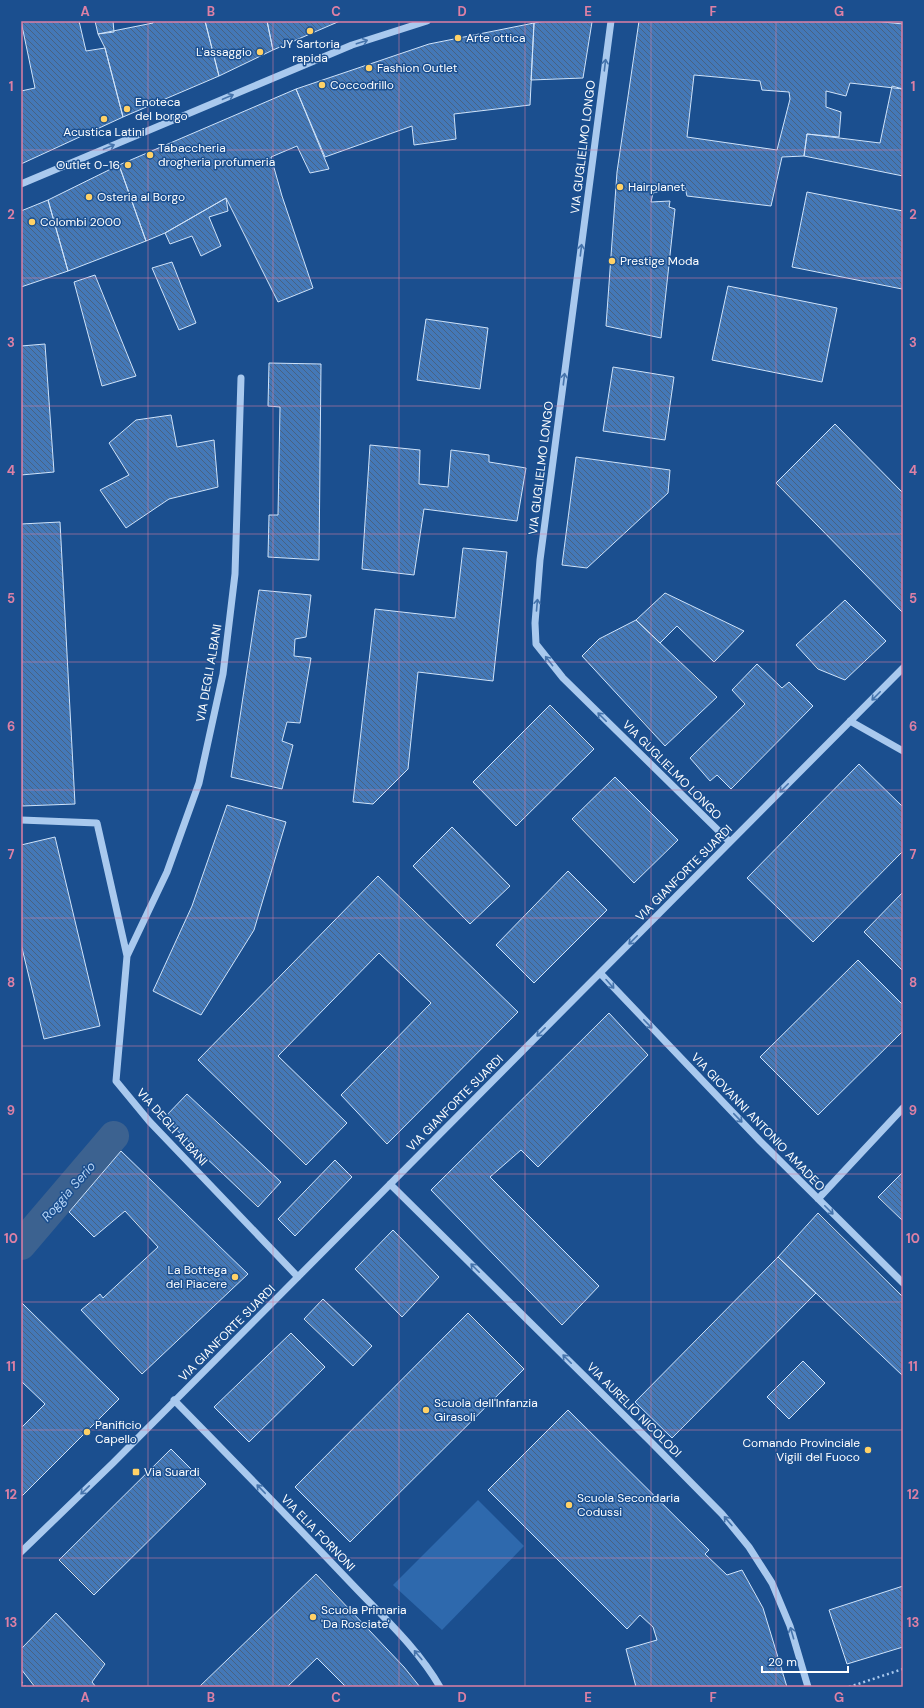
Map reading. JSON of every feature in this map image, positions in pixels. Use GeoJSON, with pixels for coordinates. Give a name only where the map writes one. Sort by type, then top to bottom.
{"type":"FeatureCollection","features":[{"type":"Feature","properties":{"kind":"street"},"geometry":{"type":"LineString","coordinates":[[21,184],[352,45],[427,21]]}},
{"type":"Feature","properties":{"kind":"street","name":"VIA GUGLIELMO LONGO"},"geometry":{"type":"LineString","coordinates":[[611,21],[540,560],[535,623],[536,644],[563,678],[730,842]]}},
{"type":"Feature","properties":{"kind":"street","name":"VIA DEGLI ALBANI"},"geometry":{"type":"LineString","coordinates":[[127,956],[167,872],[199,783],[223,674],[235,574],[241,378]]}},
{"type":"Feature","properties":{"kind":"street","name":"VIA GIANFORTE SUARDI"},"geometry":{"type":"LineString","coordinates":[[21,1552],[113,1463],[903,668]]}},
{"type":"Feature","properties":{"kind":"street"},"geometry":{"type":"LineString","coordinates":[[850,721],[903,751]]}},
{"type":"Feature","properties":{"kind":"street","name":"VIA DEGLI ALBANI"},"geometry":{"type":"LineString","coordinates":[[21,820],[97,823],[127,956],[116,1081],[149,1121],[298,1277]]}},
{"type":"Feature","properties":{"kind":"street","name":"VIA GIOVANNI ANTONIO AMADEO"},"geometry":{"type":"LineString","coordinates":[[600,973],[760,1141],[903,1283]]}},
{"type":"Feature","properties":{"kind":"street"},"geometry":{"type":"LineString","coordinates":[[818,1199],[903,1108]]}},
{"type":"Feature","properties":{"kind":"street","name":"VIA AURELIO NICOLODI"},"geometry":{"type":"LineString","coordinates":[[390,1184],[722,1514],[749,1547],[772,1583],[790,1626],[808,1687]]}},
{"type":"Feature","properties":{"kind":"street","name":"VIA ELIA FORNONI"},"geometry":{"type":"LineString","coordinates":[[174,1400],[409,1644],[430,1670],[440,1687]]}},
{"type":"Feature","properties":{"kind":"path"},"geometry":{"type":"LineString","coordinates":[[849,1687],[903,1669]]}},
{"type":"Feature","properties":{"kind":"path"},"geometry":{"type":"LineString","coordinates":[[21,1682],[25,1687]]}},
{"type":"Feature","properties":{"kind":"shaded area"},"geometry":{"type":"Polygon","coordinates":[[[478,1500],[524,1546],[442,1630],[393,1585],[478,1500]]]}},
{"type":"Feature","properties":{"kind":"building"},"geometry":{"type":"Polygon","coordinates":[[[21,21],[79,21],[86,51],[105,48],[123,117],[21,164],[21,91],[35,88],[21,21]]]}},
{"type":"Feature","properties":{"kind":"building"},"geometry":{"type":"Polygon","coordinates":[[[95,21],[113,21],[114,32],[98,34],[95,21]]]}},
{"type":"Feature","properties":{"kind":"building"},"geometry":{"type":"Polygon","coordinates":[[[153,21],[205,21],[219,76],[123,117],[105,48],[98,34],[153,23],[153,21]]]}},
{"type":"Feature","properties":{"kind":"building"},"geometry":{"type":"Polygon","coordinates":[[[205,21],[267,21],[273,50],[219,76],[205,21]]]}},
{"type":"Feature","properties":{"kind":"building"},"geometry":{"type":"Polygon","coordinates":[[[267,21],[340,21],[273,50],[267,21]]]}},
{"type":"Feature","properties":{"kind":"building"},"geometry":{"type":"Polygon","coordinates":[[[545,21],[592,22],[583,78],[531,80],[534,23],[545,21]]]}},
{"type":"Feature","properties":{"kind":"building"},"geometry":{"type":"Polygon","coordinates":[[[639,21],[873,21],[903,24],[903,89],[850,83],[846,96],[826,91],[826,107],[841,112],[839,137],[807,134],[804,156],[782,157],[771,206],[687,196],[685,188],[675,187],[653,193],[651,202],[670,201],[669,207],[675,209],[661,338],[606,326],[617,172],[639,21]],[[694,75],[687,137],[777,150],[790,99],[789,92],[762,90],[760,81],[694,75]]]}},
{"type":"Feature","properties":{"kind":"building"},"geometry":{"type":"Polygon","coordinates":[[[534,23],[530,105],[454,114],[456,139],[414,145],[412,126],[325,157],[296,89],[429,44],[534,23]]]}},
{"type":"Feature","properties":{"kind":"building"},"geometry":{"type":"Polygon","coordinates":[[[892,86],[903,89],[903,176],[804,156],[807,134],[880,143],[892,86]]]}},
{"type":"Feature","properties":{"kind":"building"},"geometry":{"type":"Polygon","coordinates":[[[296,89],[329,169],[310,173],[297,146],[271,157],[282,196],[313,288],[278,302],[226,198],[165,233],[146,241],[119,165],[296,89]]]}},
{"type":"Feature","properties":{"kind":"building"},"geometry":{"type":"Polygon","coordinates":[[[119,165],[146,241],[68,271],[48,200],[119,165]]]}},
{"type":"Feature","properties":{"kind":"building"},"geometry":{"type":"Polygon","coordinates":[[[807,192],[903,211],[902,289],[792,267],[807,192]]]}},
{"type":"Feature","properties":{"kind":"building"},"geometry":{"type":"Polygon","coordinates":[[[226,198],[228,211],[209,217],[221,246],[201,256],[192,236],[170,244],[165,233],[226,198]]]}},
{"type":"Feature","properties":{"kind":"building"},"geometry":{"type":"Polygon","coordinates":[[[48,200],[68,271],[21,287],[21,211],[48,200]]]}},
{"type":"Feature","properties":{"kind":"building"},"geometry":{"type":"Polygon","coordinates":[[[172,262],[196,323],[179,330],[152,268],[172,262]]]}},
{"type":"Feature","properties":{"kind":"building"},"geometry":{"type":"Polygon","coordinates":[[[95,275],[136,376],[102,386],[74,282],[95,275]]]}},
{"type":"Feature","properties":{"kind":"building"},"geometry":{"type":"Polygon","coordinates":[[[728,286],[837,308],[822,382],[712,360],[728,286]]]}},
{"type":"Feature","properties":{"kind":"building"},"geometry":{"type":"Polygon","coordinates":[[[426,319],[488,328],[480,389],[417,380],[426,319]]]}},
{"type":"Feature","properties":{"kind":"building"},"geometry":{"type":"Polygon","coordinates":[[[45,344],[54,472],[21,475],[21,346],[45,344]]]}},
{"type":"Feature","properties":{"kind":"building"},"geometry":{"type":"Polygon","coordinates":[[[269,363],[321,364],[319,560],[268,557],[269,515],[278,515],[280,407],[268,406],[269,363]]]}},
{"type":"Feature","properties":{"kind":"building"},"geometry":{"type":"Polygon","coordinates":[[[613,367],[674,377],[665,440],[603,431],[613,367]]]}},
{"type":"Feature","properties":{"kind":"building"},"geometry":{"type":"Polygon","coordinates":[[[171,415],[177,447],[214,440],[218,487],[169,499],[126,528],[100,490],[129,475],[109,443],[136,420],[171,415]]]}},
{"type":"Feature","properties":{"kind":"building"},"geometry":{"type":"Polygon","coordinates":[[[835,424],[903,493],[903,613],[776,483],[835,424]]]}},
{"type":"Feature","properties":{"kind":"building"},"geometry":{"type":"Polygon","coordinates":[[[370,445],[420,450],[419,484],[448,487],[451,450],[489,455],[489,462],[526,468],[517,521],[424,509],[414,575],[362,569],[370,445]]]}},
{"type":"Feature","properties":{"kind":"building"},"geometry":{"type":"Polygon","coordinates":[[[576,457],[670,470],[668,493],[587,568],[562,565],[576,457]]]}},
{"type":"Feature","properties":{"kind":"building"},"geometry":{"type":"Polygon","coordinates":[[[60,522],[75,804],[22,806],[21,524],[60,522]]]}},
{"type":"Feature","properties":{"kind":"building"},"geometry":{"type":"Polygon","coordinates":[[[463,548],[507,552],[493,681],[418,672],[408,769],[373,804],[353,802],[375,609],[455,618],[463,548]]]}},
{"type":"Feature","properties":{"kind":"building"},"geometry":{"type":"Polygon","coordinates":[[[259,590],[311,595],[306,637],[295,639],[294,656],[311,658],[300,723],[287,722],[282,741],[293,745],[282,789],[231,777],[259,590]]]}},
{"type":"Feature","properties":{"kind":"building"},"geometry":{"type":"Polygon","coordinates":[[[665,593],[744,631],[714,662],[677,626],[660,643],[636,620],[665,593]]]}},
{"type":"Feature","properties":{"kind":"building"},"geometry":{"type":"Polygon","coordinates":[[[845,600],[886,641],[845,680],[818,669],[796,645],[845,600]]]}},
{"type":"Feature","properties":{"kind":"building"},"geometry":{"type":"Polygon","coordinates":[[[636,620],[717,697],[665,746],[582,656],[599,639],[636,620]]]}},
{"type":"Feature","properties":{"kind":"building"},"geometry":{"type":"Polygon","coordinates":[[[757,664],[782,688],[789,682],[813,706],[731,789],[717,775],[710,781],[690,758],[745,704],[732,690],[757,664]]]}},
{"type":"Feature","properties":{"kind":"building"},"geometry":{"type":"Polygon","coordinates":[[[550,705],[594,749],[516,826],[473,782],[550,705]]]}},
{"type":"Feature","properties":{"kind":"building"},"geometry":{"type":"Polygon","coordinates":[[[859,764],[903,807],[903,851],[813,942],[747,878],[859,764]]]}},
{"type":"Feature","properties":{"kind":"building"},"geometry":{"type":"Polygon","coordinates":[[[615,777],[678,840],[634,883],[572,819],[615,777]]]}},
{"type":"Feature","properties":{"kind":"building"},"geometry":{"type":"Polygon","coordinates":[[[227,805],[286,822],[254,930],[201,1015],[153,991],[192,906],[227,805]]]}},
{"type":"Feature","properties":{"kind":"building"},"geometry":{"type":"Polygon","coordinates":[[[452,827],[510,886],[470,924],[413,866],[452,827]]]}},
{"type":"Feature","properties":{"kind":"building"},"geometry":{"type":"Polygon","coordinates":[[[55,837],[100,1026],[44,1039],[21,944],[21,845],[55,837]]]}},
{"type":"Feature","properties":{"kind":"building"},"geometry":{"type":"Polygon","coordinates":[[[568,871],[607,910],[534,983],[496,945],[568,871]]]}},
{"type":"Feature","properties":{"kind":"building"},"geometry":{"type":"Polygon","coordinates":[[[378,876],[518,1012],[387,1144],[341,1095],[431,1003],[379,953],[278,1056],[347,1123],[306,1165],[198,1060],[378,876]]]}},
{"type":"Feature","properties":{"kind":"building"},"geometry":{"type":"Polygon","coordinates":[[[903,892],[903,971],[864,932],[903,892]]]}},
{"type":"Feature","properties":{"kind":"building"},"geometry":{"type":"Polygon","coordinates":[[[858,960],[903,1005],[903,1031],[818,1115],[760,1057],[858,960]]]}},
{"type":"Feature","properties":{"kind":"building"},"geometry":{"type":"Polygon","coordinates":[[[609,1013],[648,1055],[538,1167],[521,1150],[490,1177],[599,1286],[562,1325],[431,1190],[609,1013]]]}},
{"type":"Feature","properties":{"kind":"building"},"geometry":{"type":"Polygon","coordinates":[[[187,1094],[281,1182],[258,1207],[164,1118],[187,1094]]]}},
{"type":"Feature","properties":{"kind":"building"},"geometry":{"type":"Polygon","coordinates":[[[121,1151],[248,1274],[142,1374],[81,1310],[100,1294],[103,1298],[158,1247],[125,1211],[94,1237],[69,1212],[121,1151]]]}},
{"type":"Feature","properties":{"kind":"building"},"geometry":{"type":"Polygon","coordinates":[[[335,1160],[352,1177],[295,1236],[278,1219],[335,1160]]]}},
{"type":"Feature","properties":{"kind":"building"},"geometry":{"type":"Polygon","coordinates":[[[903,1172],[903,1221],[878,1197],[903,1172]]]}},
{"type":"Feature","properties":{"kind":"building"},"geometry":{"type":"Polygon","coordinates":[[[818,1213],[903,1297],[903,1376],[778,1257],[818,1213]]]}},
{"type":"Feature","properties":{"kind":"building"},"geometry":{"type":"Polygon","coordinates":[[[393,1230],[439,1277],[402,1317],[355,1269],[393,1230]]]}},
{"type":"Feature","properties":{"kind":"building"},"geometry":{"type":"Polygon","coordinates":[[[778,1257],[816,1293],[672,1438],[635,1402],[778,1257]]]}},
{"type":"Feature","properties":{"kind":"building"},"geometry":{"type":"Polygon","coordinates":[[[323,1299],[372,1346],[353,1366],[304,1319],[323,1299]]]}},
{"type":"Feature","properties":{"kind":"building"},"geometry":{"type":"Polygon","coordinates":[[[21,1302],[119,1399],[21,1497],[21,1428],[45,1404],[21,1381],[21,1302]]]}},
{"type":"Feature","properties":{"kind":"building"},"geometry":{"type":"Polygon","coordinates":[[[468,1313],[524,1369],[350,1542],[295,1487],[468,1313]]]}},
{"type":"Feature","properties":{"kind":"building"},"geometry":{"type":"Polygon","coordinates":[[[291,1333],[325,1367],[249,1442],[214,1407],[291,1333]]]}},
{"type":"Feature","properties":{"kind":"building"},"geometry":{"type":"Polygon","coordinates":[[[803,1361],[825,1383],[789,1419],[767,1397],[803,1361]]]}},
{"type":"Feature","properties":{"kind":"building"},"geometry":{"type":"Polygon","coordinates":[[[568,1410],[709,1550],[705,1554],[727,1575],[742,1570],[763,1608],[787,1687],[636,1687],[626,1649],[657,1640],[653,1627],[640,1615],[627,1629],[488,1490],[568,1410]]]}},
{"type":"Feature","properties":{"kind":"building"},"geometry":{"type":"Polygon","coordinates":[[[171,1449],[206,1484],[94,1595],[59,1560],[171,1449]]]}},
{"type":"Feature","properties":{"kind":"building","name":"Scuola Primaria 'Da Rosciate'"},"geometry":{"type":"Polygon","coordinates":[[[316,1574],[404,1667],[420,1687],[346,1687],[317,1658],[287,1687],[199,1687],[316,1574]]]}},
{"type":"Feature","properties":{"kind":"building"},"geometry":{"type":"Polygon","coordinates":[[[903,1586],[903,1647],[847,1664],[829,1610],[903,1586]]]}},
{"type":"Feature","properties":{"kind":"building"},"geometry":{"type":"Polygon","coordinates":[[[56,1613],[105,1664],[92,1682],[96,1687],[35,1687],[21,1669],[21,1649],[56,1613]]]}},
{"type":"Feature","properties":{"kind":"waterway","name":"Roggia Serio"},"geometry":{"type":"LineString","coordinates":[[21,1245],[114,1136]]}},
{"type":"Feature","properties":{"kind":"place","name":"JY Sartoria rapida"},"geometry":{"type":"Point","coordinates":[310,31]}},
{"type":"Feature","properties":{"kind":"place","name":"Arte ottica"},"geometry":{"type":"Point","coordinates":[458,38]}},
{"type":"Feature","properties":{"kind":"place","name":"L'assaggio"},"geometry":{"type":"Point","coordinates":[260,52]}},
{"type":"Feature","properties":{"kind":"place","name":"Fashion Outlet"},"geometry":{"type":"Point","coordinates":[369,68]}},
{"type":"Feature","properties":{"kind":"place","name":"Coccodrillo"},"geometry":{"type":"Point","coordinates":[322,85]}},
{"type":"Feature","properties":{"kind":"place","name":"Enoteca del borgo"},"geometry":{"type":"Point","coordinates":[127,109]}},
{"type":"Feature","properties":{"kind":"place","name":"Acustica Latini"},"geometry":{"type":"Point","coordinates":[104,119]}},
{"type":"Feature","properties":{"kind":"place","name":"Tabaccheria drogheria profumeria"},"geometry":{"type":"Point","coordinates":[150,155]}},
{"type":"Feature","properties":{"kind":"place","name":"Outlet 0-16"},"geometry":{"type":"Point","coordinates":[128,165]}},
{"type":"Feature","properties":{"kind":"place","name":"Hairplanet"},"geometry":{"type":"Point","coordinates":[620,187]}},
{"type":"Feature","properties":{"kind":"place","name":"Osteria al Borgo"},"geometry":{"type":"Point","coordinates":[89,197]}},
{"type":"Feature","properties":{"kind":"place","name":"Colombi 2000"},"geometry":{"type":"Point","coordinates":[32,222]}},
{"type":"Feature","properties":{"kind":"place","name":"Prestige Moda"},"geometry":{"type":"Point","coordinates":[612,261]}},
{"type":"Feature","properties":{"kind":"place","name":"La Bottega del Piacere"},"geometry":{"type":"Point","coordinates":[235,1277]}},
{"type":"Feature","properties":{"kind":"place","name":"Scuola dell'Infanzia Girasoli"},"geometry":{"type":"Point","coordinates":[426,1410]}},
{"type":"Feature","properties":{"kind":"place","name":"Panificio Capello"},"geometry":{"type":"Point","coordinates":[87,1432]}},
{"type":"Feature","properties":{"kind":"place","name":"Comando Provinciale Vigili del Fuoco"},"geometry":{"type":"Point","coordinates":[868,1450]}},
{"type":"Feature","properties":{"kind":"place","name":"Via Suardi"},"geometry":{"type":"Point","coordinates":[136,1472]}},
{"type":"Feature","properties":{"kind":"place","name":"Scuola Secondaria Codussi"},"geometry":{"type":"Point","coordinates":[569,1505]}},
{"type":"Feature","properties":{"kind":"place","name":"Scuola Primaria 'Da Rosciate'"},"geometry":{"type":"Point","coordinates":[313,1617]}}]}
